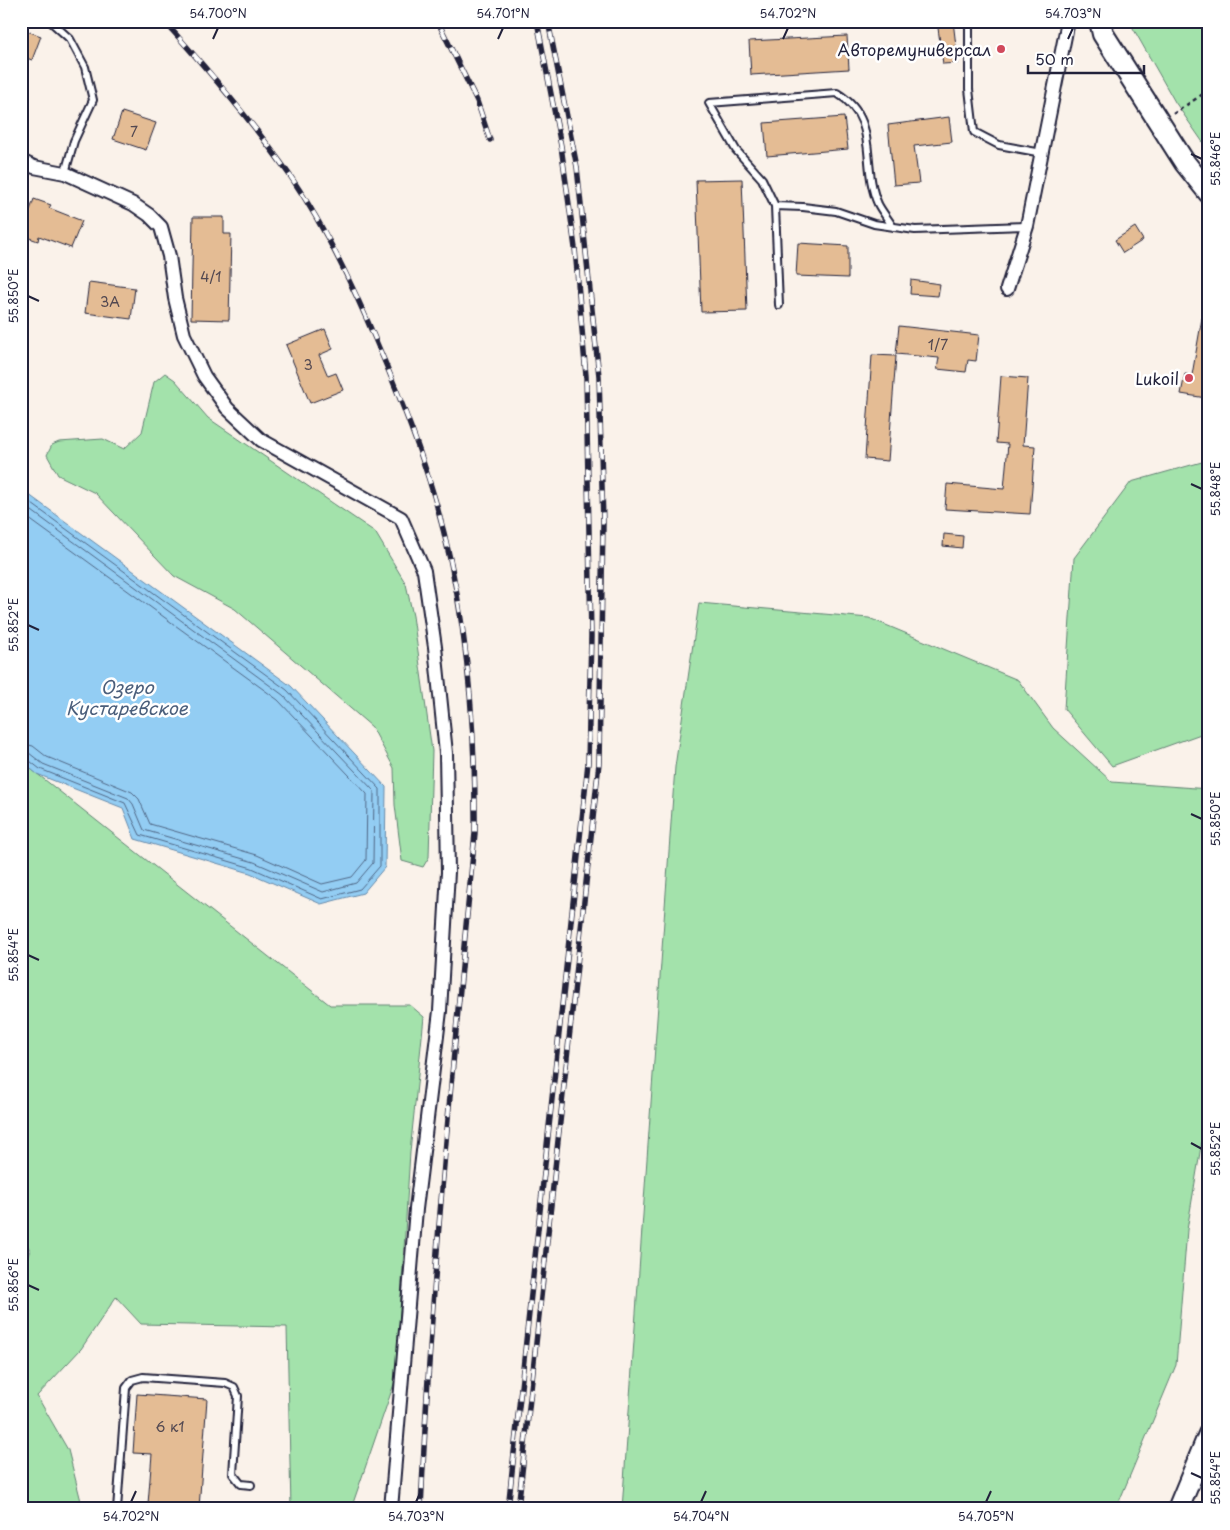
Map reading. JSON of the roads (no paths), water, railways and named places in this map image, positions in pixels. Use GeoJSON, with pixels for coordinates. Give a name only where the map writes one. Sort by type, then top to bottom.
{"type":"FeatureCollection","features":[{"type":"Feature","properties":{"kind":"main road"},"geometry":{"type":"LineString","coordinates":[[1100,21],[1103,34],[1185,163],[1209,193]]}},
{"type":"Feature","properties":{"kind":"main road"},"geometry":{"type":"LineString","coordinates":[[1178,1509],[1209,1434]]}},
{"type":"Feature","properties":{"kind":"street"},"geometry":{"type":"LineString","coordinates":[[1007,289],[1027,226],[1068,21]]}},
{"type":"Feature","properties":{"kind":"street"},"geometry":{"type":"LineString","coordinates":[[21,161],[34,167],[65,173],[133,204],[149,214],[161,227],[170,256],[175,298],[184,335],[204,376],[227,408],[261,440],[401,518],[424,571],[436,647],[446,752],[448,872],[440,1012],[416,1209],[391,1509]]}},
{"type":"Feature","properties":{"kind":"lane"},"geometry":{"type":"LineString","coordinates":[[50,21],[70,39],[85,67],[93,100],[74,141],[65,173]]}},
{"type":"Feature","properties":{"kind":"lane"},"geometry":{"type":"LineString","coordinates":[[969,21],[969,88],[974,132],[999,145],[1042,153]]}},
{"type":"Feature","properties":{"kind":"lane"},"geometry":{"type":"LineString","coordinates":[[779,305],[774,206],[762,179],[736,150],[709,103],[837,93],[852,102],[864,125],[878,204],[894,227]]}},
{"type":"Feature","properties":{"kind":"lane"},"geometry":{"type":"LineString","coordinates":[[774,206],[803,206],[836,212],[874,224],[915,230],[1027,226]]}},
{"type":"Feature","properties":{"kind":"lane"},"geometry":{"type":"LineString","coordinates":[[117,1509],[126,1388],[136,1378],[225,1383],[234,1387],[238,1396],[233,1474],[238,1482],[251,1485]]}},
{"type":"Feature","properties":{"kind":"water","name":"Озеро Кустаревское"},"geometry":{"type":"Polygon","coordinates":[[[21,489],[291,686],[386,787],[385,867],[363,893],[321,904],[250,873],[135,839],[123,808],[37,774],[21,761],[21,489]]]}},
{"type":"Feature","properties":{"kind":"railway"},"geometry":{"type":"LineString","coordinates":[[164,21],[261,136],[304,197],[340,261],[387,366],[409,421],[434,496],[454,578],[467,663],[471,705],[474,748],[475,833],[437,1255],[421,1509]]}},
{"type":"Feature","properties":{"kind":"railway"},"geometry":{"type":"LineString","coordinates":[[508,1509],[588,763],[591,636],[586,376],[575,248],[561,146],[537,21]]}},
{"type":"Feature","properties":{"kind":"railway"},"geometry":{"type":"LineString","coordinates":[[518,1509],[599,763],[603,523],[599,376],[577,167],[548,21]]}},
{"type":"Feature","properties":{"kind":"railway"},"geometry":{"type":"LineString","coordinates":[[441,28],[477,101],[490,140]]}},
{"type":"Feature","properties":{"kind":"place","name":"Авторемуниверсал"},"geometry":{"type":"Point","coordinates":[1001,49]}},
{"type":"Feature","properties":{"kind":"place","name":"Lukoil"},"geometry":{"type":"Point","coordinates":[1189,378]}}]}
